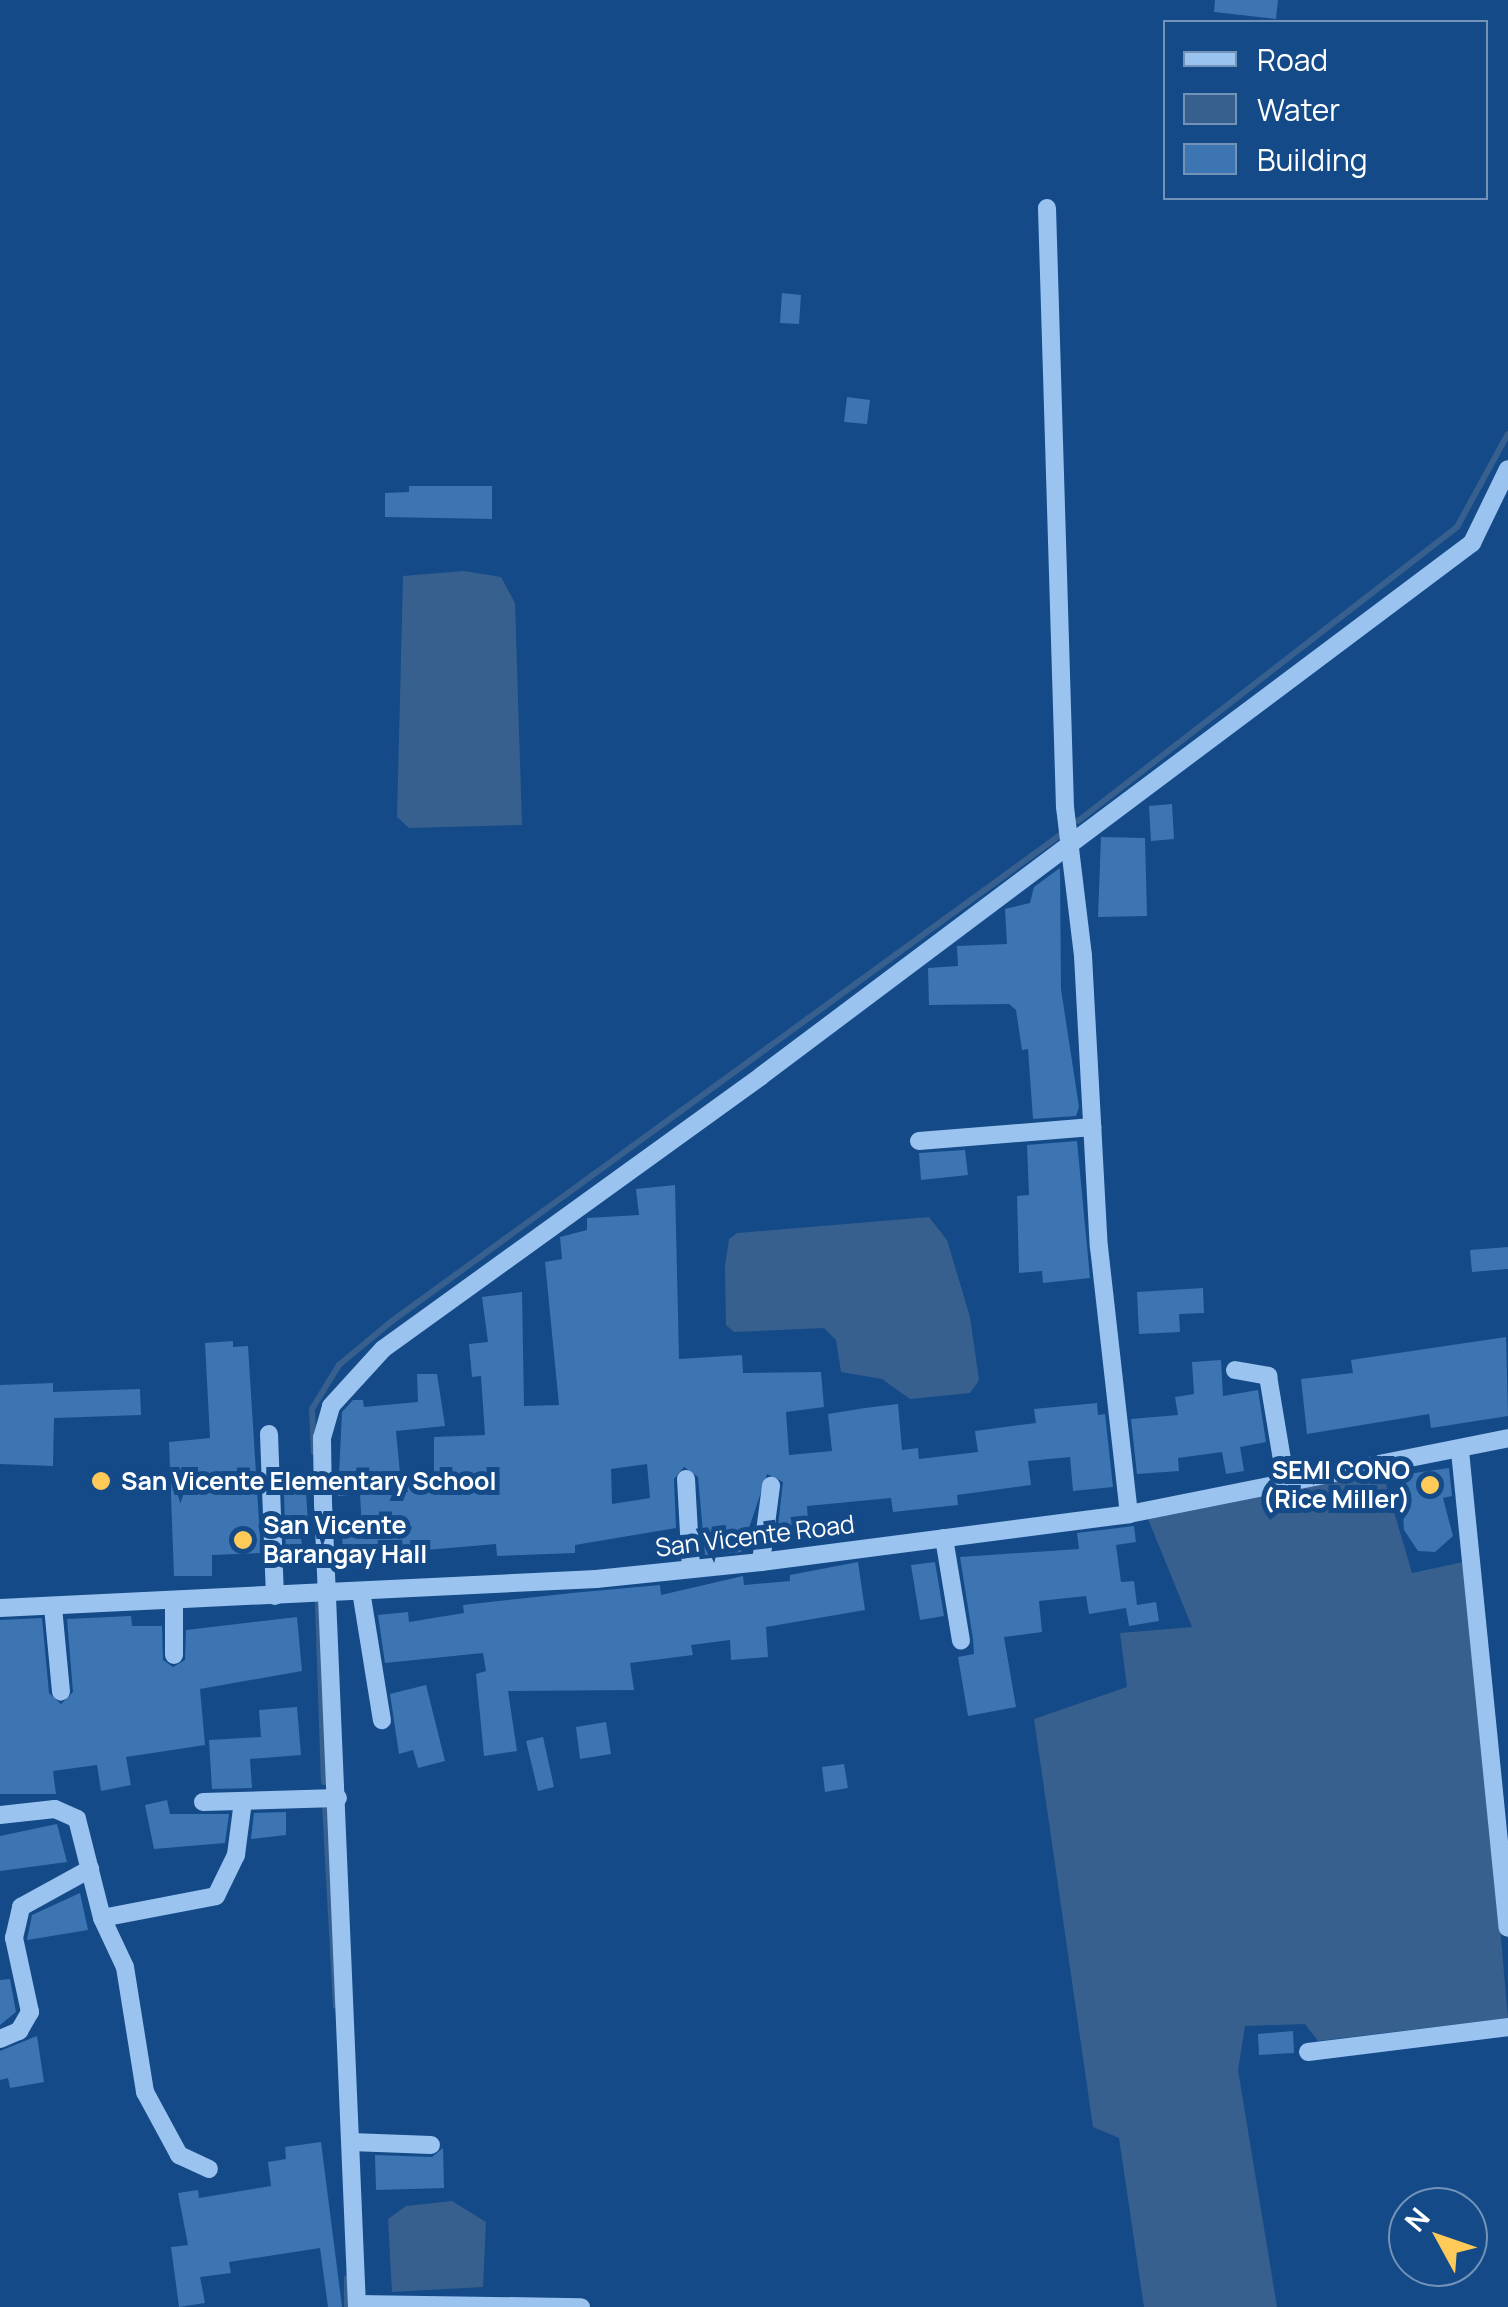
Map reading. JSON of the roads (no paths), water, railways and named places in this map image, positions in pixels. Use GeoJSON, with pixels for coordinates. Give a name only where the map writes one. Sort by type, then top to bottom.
{"type":"FeatureCollection","features":[{"type":"Feature","properties":{"kind":"street"},"geometry":{"type":"LineString","coordinates":[[1048,208],[1065,807],[1074,844],[1092,1127],[1129,1514]]}},
{"type":"Feature","properties":{"kind":"street"},"geometry":{"type":"LineString","coordinates":[[581,2307],[357,2306],[322,1438],[331,1406],[355,1374],[1074,844],[1472,543],[1508,469]]}},
{"type":"Feature","properties":{"kind":"street"},"geometry":{"type":"LineString","coordinates":[[919,1141],[1092,1127]]}},
{"type":"Feature","properties":{"kind":"street"},"geometry":{"type":"LineString","coordinates":[[1235,1370],[1268,1376],[1286,1483]]}},
{"type":"Feature","properties":{"kind":"street"},"geometry":{"type":"LineString","coordinates":[[269,1434],[276,1596]]}},
{"type":"Feature","properties":{"kind":"street","name":"San Vicente Road"},"geometry":{"type":"LineString","coordinates":[[0,1608],[361,1592],[761,1562],[1129,1514],[1508,1438]]}},
{"type":"Feature","properties":{"kind":"street"},"geometry":{"type":"LineString","coordinates":[[1460,1450],[1508,1928]]}},
{"type":"Feature","properties":{"kind":"street"},"geometry":{"type":"LineString","coordinates":[[686,1479],[691,1569]]}},
{"type":"Feature","properties":{"kind":"street"},"geometry":{"type":"LineString","coordinates":[[761,1562],[771,1486]]}},
{"type":"Feature","properties":{"kind":"street"},"geometry":{"type":"LineString","coordinates":[[944,1538],[961,1641]]}},
{"type":"Feature","properties":{"kind":"street"},"geometry":{"type":"LineString","coordinates":[[361,1592],[382,1720]]}},
{"type":"Feature","properties":{"kind":"street"},"geometry":{"type":"LineString","coordinates":[[174,1602],[174,1655]]}},
{"type":"Feature","properties":{"kind":"street"},"geometry":{"type":"LineString","coordinates":[[53,1607],[61,1692]]}},
{"type":"Feature","properties":{"kind":"street"},"geometry":{"type":"LineString","coordinates":[[203,1802],[338,1798]]}},
{"type":"Feature","properties":{"kind":"street"},"geometry":{"type":"LineString","coordinates":[[102,1918],[216,1896],[236,1855],[243,1800]]}},
{"type":"Feature","properties":{"kind":"street"},"geometry":{"type":"LineString","coordinates":[[0,1815],[55,1809],[71,1814],[81,1826],[102,1918],[126,1967],[145,2092],[179,2156],[210,2169]]}},
{"type":"Feature","properties":{"kind":"street"},"geometry":{"type":"LineString","coordinates":[[0,2038],[19,2031],[30,2012],[16,1954],[21,1908],[90,1869]]}},
{"type":"Feature","properties":{"kind":"street"},"geometry":{"type":"LineString","coordinates":[[1308,2052],[1508,2027]]}},
{"type":"Feature","properties":{"kind":"street"},"geometry":{"type":"LineString","coordinates":[[351,2142],[431,2145]]}},
{"type":"Feature","properties":{"kind":"water"},"geometry":{"type":"Polygon","coordinates":[[[464,571],[501,577],[515,603],[522,825],[409,828],[397,817],[403,576],[464,571]]]}},
{"type":"Feature","properties":{"kind":"water"},"geometry":{"type":"Polygon","coordinates":[[[929,1217],[947,1240],[970,1317],[979,1380],[970,1393],[910,1399],[882,1379],[841,1372],[836,1340],[824,1328],[734,1332],[726,1325],[725,1266],[729,1239],[737,1233],[929,1217]]]}},
{"type":"Feature","properties":{"kind":"water"},"geometry":{"type":"Polygon","coordinates":[[[1383,1474],[1412,1573],[1468,1561],[1508,2018],[1318,2041],[1305,2024],[1245,2026],[1238,2070],[1277,2307],[1144,2307],[1119,2138],[1093,2127],[1034,1719],[1127,1687],[1120,1633],[1192,1627],[1146,1514],[1383,1474]]]}},
{"type":"Feature","properties":{"kind":"water"},"geometry":{"type":"Polygon","coordinates":[[[452,2201],[486,2222],[483,2287],[392,2292],[388,2219],[406,2206],[452,2201]]]}},
{"type":"Feature","properties":{"kind":"waterway"},"geometry":{"type":"LineString","coordinates":[[1078,821],[1457,527],[1508,434]]}},
{"type":"Feature","properties":{"kind":"waterway"},"geometry":{"type":"LineString","coordinates":[[314,1452],[312,1409],[339,1365],[392,1321],[1063,833]]}},
{"type":"Feature","properties":{"kind":"waterway"},"geometry":{"type":"LineString","coordinates":[[318,1603],[324,1782]]}},
{"type":"Feature","properties":{"kind":"waterway"},"geometry":{"type":"LineString","coordinates":[[325,1804],[336,2006]]}},
{"type":"Feature","properties":{"kind":"waterway"},"geometry":{"type":"LineString","coordinates":[[347,2278],[347,2307]]}},
{"type":"Feature","properties":{"kind":"place","name":"San Vicente Elementary School"},"geometry":{"type":"Point","coordinates":[101,1481]}},
{"type":"Feature","properties":{"kind":"place","name":"SEMI CONO (Rice Miller)"},"geometry":{"type":"Point","coordinates":[1430,1485]}},
{"type":"Feature","properties":{"kind":"place","name":"San Vicente Barangay Hall"},"geometry":{"type":"Point","coordinates":[243,1540]}}]}
